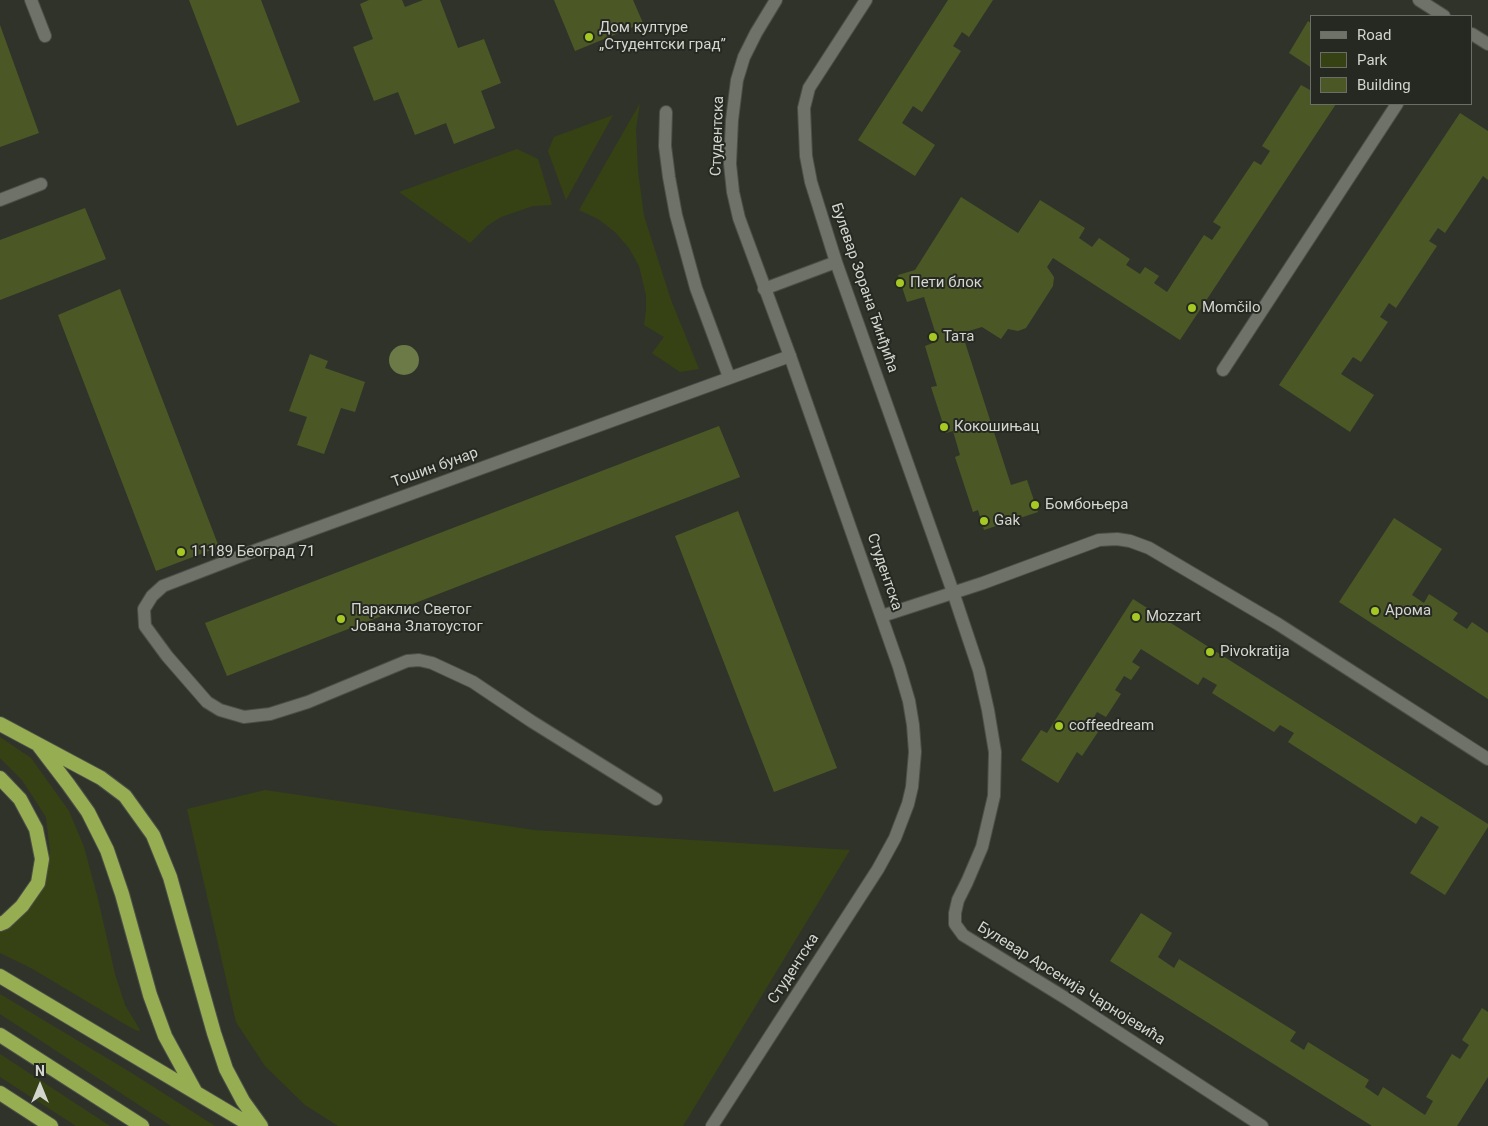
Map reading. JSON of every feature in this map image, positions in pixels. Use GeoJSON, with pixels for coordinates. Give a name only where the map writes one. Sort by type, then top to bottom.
{"type":"FeatureCollection","features":[{"type":"Feature","properties":{"kind":"highway"},"geometry":{"type":"LineString","coordinates":[[0,724],[101,778],[125,796],[153,834],[170,877],[226,1069],[243,1101],[261,1126]]}},
{"type":"Feature","properties":{"kind":"highway"},"geometry":{"type":"LineString","coordinates":[[34,741],[88,812],[107,850],[122,894],[150,995],[165,1036],[195,1091]]}},
{"type":"Feature","properties":{"kind":"highway"},"geometry":{"type":"LineString","coordinates":[[0,778],[20,799],[36,830],[42,859],[38,883],[22,906],[5,922],[0,924]]}},
{"type":"Feature","properties":{"kind":"highway"},"geometry":{"type":"LineString","coordinates":[[0,976],[252,1126]]}},
{"type":"Feature","properties":{"kind":"highway"},"geometry":{"type":"LineString","coordinates":[[0,1035],[142,1126]]}},
{"type":"Feature","properties":{"kind":"highway"},"geometry":{"type":"LineString","coordinates":[[0,1093],[51,1126]]}},
{"type":"Feature","properties":{"kind":"street"},"geometry":{"type":"LineString","coordinates":[[31,0],[45,36]]}},
{"type":"Feature","properties":{"kind":"street","name":"Студентска"},"geometry":{"type":"LineString","coordinates":[[712,1126],[878,869],[904,817],[912,787],[914,767],[914,725],[909,702],[882,616],[739,218],[733,192],[730,164],[732,120],[737,80],[744,57],[776,0]]}},
{"type":"Feature","properties":{"kind":"street","name":"Булевар Зорана Ђинђића"},"geometry":{"type":"LineString","coordinates":[[866,0],[809,88],[804,108],[806,156],[811,182],[836,262],[953,592]]}},
{"type":"Feature","properties":{"kind":"street"},"geometry":{"type":"LineString","coordinates":[[1419,0],[1442,15]]}},
{"type":"Feature","properties":{"kind":"street"},"geometry":{"type":"LineString","coordinates":[[1473,35],[1488,44]]}},
{"type":"Feature","properties":{"kind":"street"},"geometry":{"type":"LineString","coordinates":[[1223,370],[1397,105]]}},
{"type":"Feature","properties":{"kind":"street"},"geometry":{"type":"LineString","coordinates":[[666,112],[665,146],[676,215],[696,288],[729,377]]}},
{"type":"Feature","properties":{"kind":"street"},"geometry":{"type":"LineString","coordinates":[[0,200],[41,184]]}},
{"type":"Feature","properties":{"kind":"street"},"geometry":{"type":"LineString","coordinates":[[764,289],[836,262]]}},
{"type":"Feature","properties":{"kind":"street","name":"Тошин бунар"},"geometry":{"type":"LineString","coordinates":[[656,799],[531,722],[473,682],[432,663],[419,660],[407,661],[308,702],[270,714],[244,717],[220,710],[207,702],[167,656],[145,626],[144,609],[152,596],[163,586],[259,549],[790,356]]}},
{"type":"Feature","properties":{"kind":"street"},"geometry":{"type":"LineString","coordinates":[[882,616],[1099,540],[1117,539],[1130,542],[1149,548],[1278,624],[1488,759]]}},
{"type":"Feature","properties":{"kind":"street","name":"Булевар Арсенија Чарнојевића"},"geometry":{"type":"LineString","coordinates":[[953,592],[984,688],[995,752],[994,796],[986,831],[975,864],[958,900],[955,924],[963,935],[1067,999],[1262,1126]]}},
{"type":"Feature","properties":{"kind":"green space"},"geometry":{"type":"Polygon","coordinates":[[[640,103],[636,129],[638,171],[644,216],[671,300],[699,369],[680,372],[652,353],[664,337],[644,325],[646,295],[639,266],[629,248],[615,232],[598,219],[579,210],[640,103]]]}},
{"type":"Feature","properties":{"kind":"green space"},"geometry":{"type":"Polygon","coordinates":[[[613,115],[566,200],[548,151],[554,137],[613,115]]]}},
{"type":"Feature","properties":{"kind":"green space"},"geometry":{"type":"Polygon","coordinates":[[[517,149],[538,159],[552,205],[533,206],[501,217],[487,226],[470,243],[399,192],[517,149]]]}},
{"type":"Feature","properties":{"kind":"green space"},"geometry":{"type":"Polygon","coordinates":[[[0,737],[31,758],[69,811],[84,847],[115,974],[125,1005],[140,1030],[138,1031],[31,968],[0,953],[0,927],[41,884],[50,851],[46,817],[22,780],[0,758],[0,737]]]}},
{"type":"Feature","properties":{"kind":"green space"},"geometry":{"type":"Polygon","coordinates":[[[265,790],[534,830],[850,850],[683,1126],[338,1126],[305,1105],[265,1066],[236,1022],[187,809],[265,790]]]}},
{"type":"Feature","properties":{"kind":"green space"},"geometry":{"type":"Polygon","coordinates":[[[0,994],[130,1072],[215,1126],[171,1126],[0,1014],[0,994]]]}},
{"type":"Feature","properties":{"kind":"green space"},"geometry":{"type":"Polygon","coordinates":[[[0,1054],[110,1126],[76,1126],[0,1077],[0,1054]]]}},
{"type":"Feature","properties":{"kind":"shaded area"},"geometry":{"type":"Polygon","coordinates":[[[404,345],[410,346],[418,354],[418,366],[410,374],[404,375],[398,374],[390,366],[389,360],[390,354],[398,346],[404,345]]]}},
{"type":"Feature","properties":{"kind":"building"},"geometry":{"type":"Polygon","coordinates":[[[189,0],[261,0],[300,102],[237,126],[189,0]]]}},
{"type":"Feature","properties":{"kind":"building"},"geometry":{"type":"Polygon","coordinates":[[[369,0],[402,0],[405,7],[423,0],[440,0],[458,48],[484,39],[501,83],[481,91],[495,128],[454,144],[446,123],[415,135],[398,92],[374,101],[353,47],[373,39],[360,4],[369,0]]]}},
{"type":"Feature","properties":{"kind":"building","name":"Дом културе „Студентски град”"},"geometry":{"type":"Polygon","coordinates":[[[554,0],[633,0],[643,23],[575,51],[554,0]]]}},
{"type":"Feature","properties":{"kind":"building"},"geometry":{"type":"Polygon","coordinates":[[[948,0],[993,0],[969,37],[962,32],[953,46],[961,51],[922,112],[913,106],[902,123],[935,145],[915,176],[858,140],[948,0]]]}},
{"type":"Feature","properties":{"kind":"building"},"geometry":{"type":"Polygon","coordinates":[[[1308,21],[1310,22],[1310,67],[1289,53],[1308,21]]]}},
{"type":"Feature","properties":{"kind":"building"},"geometry":{"type":"Polygon","coordinates":[[[0,25],[39,133],[0,147],[0,25]]]}},
{"type":"Feature","properties":{"kind":"building"},"geometry":{"type":"Polygon","coordinates":[[[1301,85],[1310,90],[1310,105],[1335,105],[1180,340],[1053,258],[1047,267],[1054,277],[1053,286],[1026,328],[1018,331],[1008,329],[1001,339],[982,327],[962,333],[1011,485],[1027,480],[1038,512],[984,530],[978,510],[973,512],[955,457],[960,455],[953,431],[946,433],[931,387],[937,386],[925,346],[938,341],[924,297],[907,302],[898,275],[915,270],[961,197],[1018,233],[1040,200],[1085,228],[1079,238],[1092,247],[1099,238],[1130,259],[1126,265],[1140,274],[1145,267],[1159,276],[1154,283],[1167,292],[1204,235],[1212,240],[1221,227],[1213,222],[1254,161],[1261,165],[1270,151],[1262,146],[1301,85]]]}},
{"type":"Feature","properties":{"kind":"building"},"geometry":{"type":"Polygon","coordinates":[[[1460,113],[1488,131],[1488,180],[1483,176],[1445,233],[1438,228],[1429,241],[1437,246],[1396,308],[1389,303],[1380,317],[1388,322],[1361,362],[1353,357],[1341,374],[1374,395],[1350,432],[1279,385],[1460,113]]]}},
{"type":"Feature","properties":{"kind":"building"},"geometry":{"type":"Polygon","coordinates":[[[85,208],[106,259],[0,300],[0,240],[85,208]]]}},
{"type":"Feature","properties":{"kind":"building"},"geometry":{"type":"Polygon","coordinates":[[[120,289],[219,547],[156,571],[58,315],[120,289]]]}},
{"type":"Feature","properties":{"kind":"building"},"geometry":{"type":"Polygon","coordinates":[[[310,354],[328,361],[325,368],[365,382],[355,412],[341,408],[324,454],[297,445],[307,417],[289,411],[310,354]]]}},
{"type":"Feature","properties":{"kind":"building"},"geometry":{"type":"Polygon","coordinates":[[[719,426],[740,477],[227,676],[205,623],[719,426]]]}},
{"type":"Feature","properties":{"kind":"building"},"geometry":{"type":"Polygon","coordinates":[[[738,511],[837,768],[774,792],[675,536],[738,511]]]}},
{"type":"Feature","properties":{"kind":"building"},"geometry":{"type":"Polygon","coordinates":[[[1394,518],[1442,549],[1412,595],[1424,603],[1429,594],[1458,613],[1453,620],[1467,629],[1472,622],[1488,633],[1488,699],[1339,602],[1394,518]]]}},
{"type":"Feature","properties":{"kind":"building"},"geometry":{"type":"Polygon","coordinates":[[[1133,599],[1488,824],[1488,827],[1445,895],[1410,873],[1439,827],[1421,816],[1416,824],[1288,742],[1294,733],[1280,725],[1274,732],[1212,693],[1217,685],[1203,677],[1198,685],[1141,649],[1132,662],[1140,667],[1131,680],[1124,676],[1115,690],[1121,694],[1106,717],[1097,712],[1089,726],[1098,732],[1082,756],[1077,752],[1058,783],[1021,760],[1041,730],[1047,733],[1133,599]]]}},
{"type":"Feature","properties":{"kind":"building"},"geometry":{"type":"Polygon","coordinates":[[[1141,913],[1172,933],[1158,957],[1174,968],[1179,959],[1296,1032],[1290,1041],[1304,1050],[1308,1042],[1369,1080],[1365,1087],[1378,1096],[1383,1087],[1425,1115],[1433,1101],[1426,1097],[1452,1054],[1460,1059],[1469,1045],[1462,1040],[1482,1008],[1488,1012],[1488,1077],[1457,1126],[1372,1126],[1110,961],[1141,913]]]}},
{"type":"Feature","properties":{"kind":"place","name":"Дом културе „Студентски град”"},"geometry":{"type":"Point","coordinates":[589,37]}},
{"type":"Feature","properties":{"kind":"place","name":"Пети блок"},"geometry":{"type":"Point","coordinates":[900,283]}},
{"type":"Feature","properties":{"kind":"place","name":"Momčilo"},"geometry":{"type":"Point","coordinates":[1192,308]}},
{"type":"Feature","properties":{"kind":"place","name":"Тата"},"geometry":{"type":"Point","coordinates":[933,337]}},
{"type":"Feature","properties":{"kind":"place","name":"Кокошињац"},"geometry":{"type":"Point","coordinates":[944,427]}},
{"type":"Feature","properties":{"kind":"place","name":"Бомбоњера"},"geometry":{"type":"Point","coordinates":[1035,505]}},
{"type":"Feature","properties":{"kind":"place","name":"Gak"},"geometry":{"type":"Point","coordinates":[984,521]}},
{"type":"Feature","properties":{"kind":"place","name":"11189 Београд 71"},"geometry":{"type":"Point","coordinates":[181,552]}},
{"type":"Feature","properties":{"kind":"place","name":"Арома"},"geometry":{"type":"Point","coordinates":[1375,611]}},
{"type":"Feature","properties":{"kind":"place","name":"Mozzart"},"geometry":{"type":"Point","coordinates":[1136,617]}},
{"type":"Feature","properties":{"kind":"place","name":"Параклис Светог Јована Златоустог"},"geometry":{"type":"Point","coordinates":[341,619]}},
{"type":"Feature","properties":{"kind":"place","name":"Pivokratija"},"geometry":{"type":"Point","coordinates":[1210,652]}},
{"type":"Feature","properties":{"kind":"place","name":"coffeedream"},"geometry":{"type":"Point","coordinates":[1059,726]}}]}
